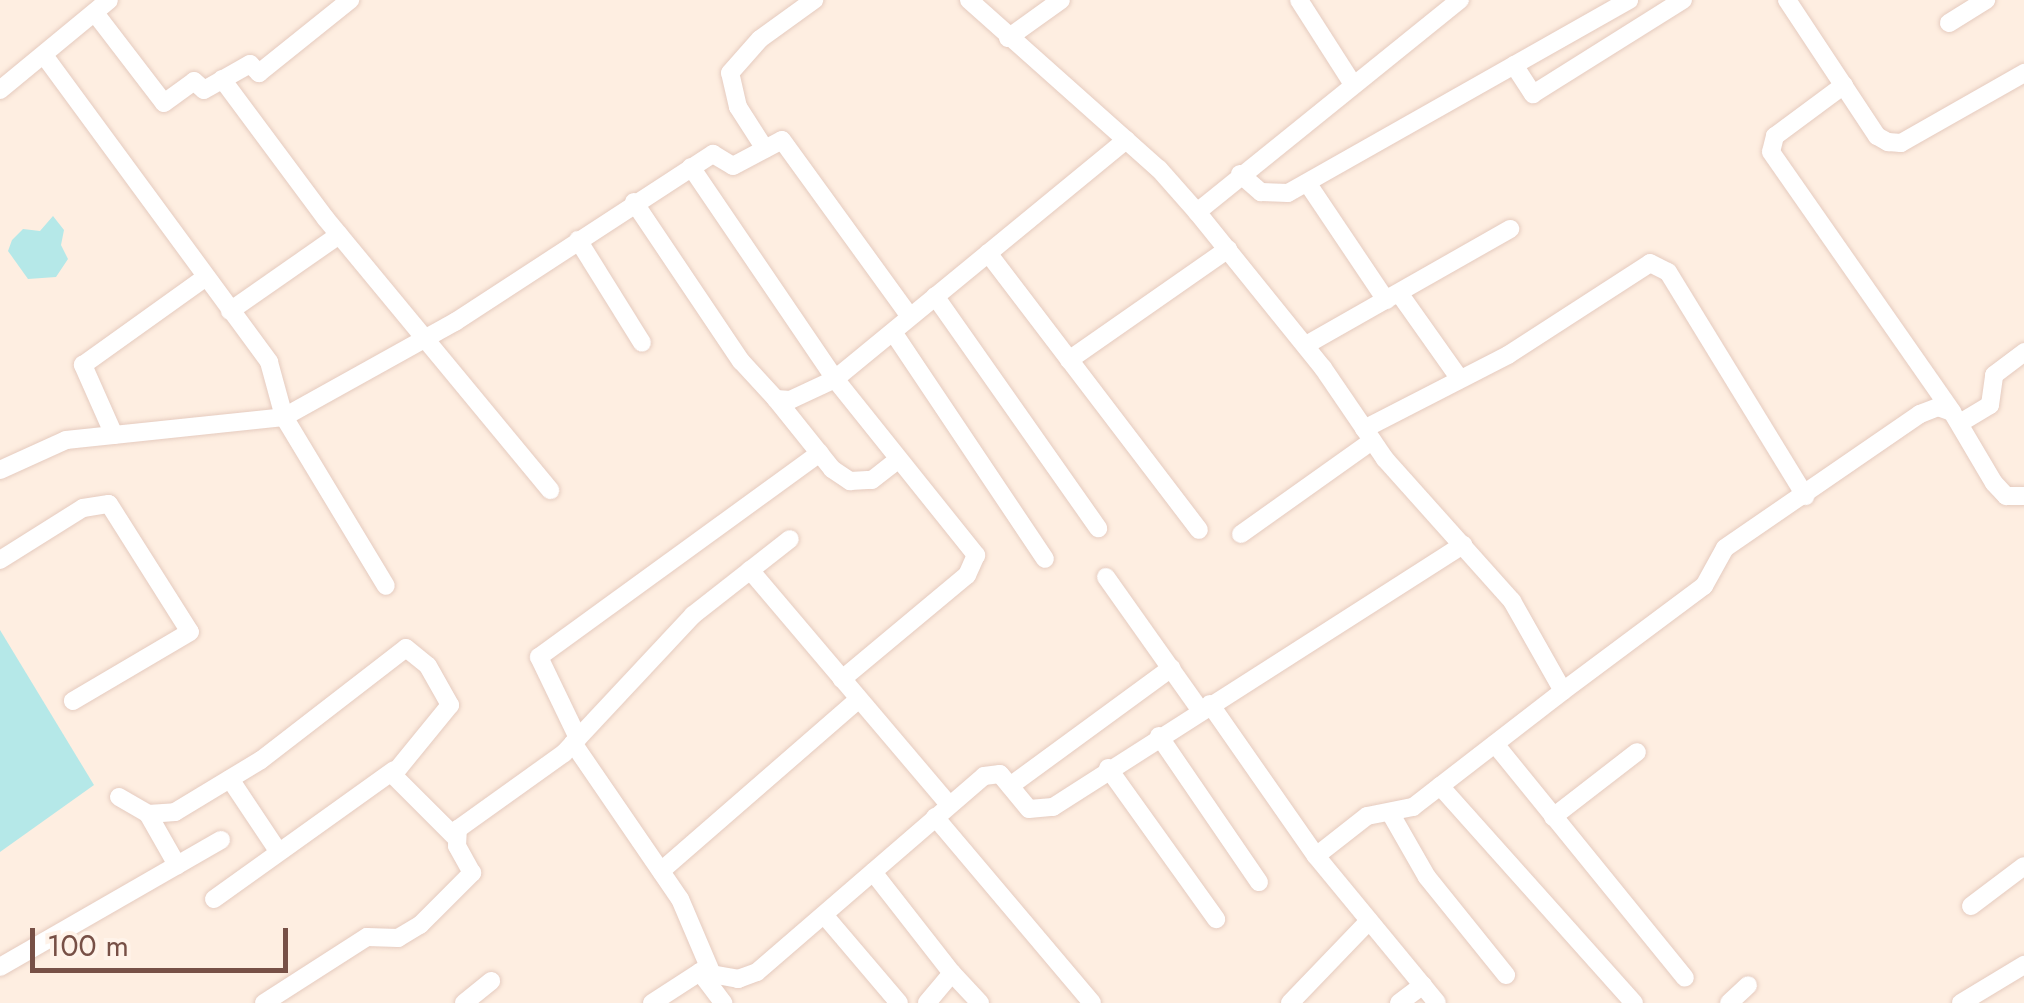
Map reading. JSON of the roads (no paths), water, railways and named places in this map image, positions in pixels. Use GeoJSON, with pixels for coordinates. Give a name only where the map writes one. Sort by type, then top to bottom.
{"type":"FeatureCollection","features":[{"type":"Feature","properties":{"kind":"street"},"geometry":{"type":"LineString","coordinates":[[0,90],[46,58],[102,7],[164,103],[194,81],[204,90],[250,64],[260,73],[350,0]]}},
{"type":"Feature","properties":{"kind":"street"},"geometry":{"type":"LineString","coordinates":[[765,149],[738,108],[730,73],[760,39],[814,0]]}},
{"type":"Feature","properties":{"kind":"street"},"geometry":{"type":"LineString","coordinates":[[969,0],[1126,140],[1197,212],[1306,345],[1368,435],[1512,600],[1564,691]]}},
{"type":"Feature","properties":{"kind":"street"},"geometry":{"type":"LineString","coordinates":[[1008,38],[1061,0]]}},
{"type":"Feature","properties":{"kind":"street"},"geometry":{"type":"LineString","coordinates":[[1299,0],[1352,83]]}},
{"type":"Feature","properties":{"kind":"street"},"geometry":{"type":"LineString","coordinates":[[1197,212],[1352,83],[1460,0]]}},
{"type":"Feature","properties":{"kind":"street"},"geometry":{"type":"LineString","coordinates":[[1240,174],[1274,195],[1308,184],[1629,0]]}},
{"type":"Feature","properties":{"kind":"street"},"geometry":{"type":"LineString","coordinates":[[1638,0],[1650,21]]}},
{"type":"Feature","properties":{"kind":"street"},"geometry":{"type":"LineString","coordinates":[[1514,65],[1534,94],[1683,0]]}},
{"type":"Feature","properties":{"kind":"street"},"geometry":{"type":"LineString","coordinates":[[1787,0],[1877,136],[1900,143],[2024,74]]}},
{"type":"Feature","properties":{"kind":"street"},"geometry":{"type":"LineString","coordinates":[[1948,22],[1986,0]]}},
{"type":"Feature","properties":{"kind":"street"},"geometry":{"type":"LineString","coordinates":[[46,58],[204,280],[269,362],[284,417],[386,586]]}},
{"type":"Feature","properties":{"kind":"street"},"geometry":{"type":"LineString","coordinates":[[222,78],[340,235],[550,490]]}},
{"type":"Feature","properties":{"kind":"street"},"geometry":{"type":"LineString","coordinates":[[1844,84],[1776,136],[1771,152],[1956,417],[1994,483],[2006,496],[2024,496]]}},
{"type":"Feature","properties":{"kind":"street"},"geometry":{"type":"LineString","coordinates":[[776,399],[790,400],[835,378],[1126,140]]}},
{"type":"Feature","properties":{"kind":"street"},"geometry":{"type":"LineString","coordinates":[[0,470],[48,446],[284,417],[425,339],[716,153],[732,166],[786,143],[910,318]]}},
{"type":"Feature","properties":{"kind":"street"},"geometry":{"type":"LineString","coordinates":[[690,167],[835,378],[969,544],[976,566],[842,679]]}},
{"type":"Feature","properties":{"kind":"street"},"geometry":{"type":"LineString","coordinates":[[1308,184],[1460,379]]}},
{"type":"Feature","properties":{"kind":"street"},"geometry":{"type":"LineString","coordinates":[[634,202],[742,361],[842,477],[860,482],[898,460]]}},
{"type":"Feature","properties":{"kind":"street"},"geometry":{"type":"LineString","coordinates":[[1306,345],[1510,229]]}},
{"type":"Feature","properties":{"kind":"street"},"geometry":{"type":"LineString","coordinates":[[230,311],[340,235]]}},
{"type":"Feature","properties":{"kind":"street"},"geometry":{"type":"LineString","coordinates":[[578,240],[642,343]]}},
{"type":"Feature","properties":{"kind":"street"},"geometry":{"type":"LineString","coordinates":[[1070,360],[1228,249]]}},
{"type":"Feature","properties":{"kind":"street"},"geometry":{"type":"LineString","coordinates":[[988,253],[1199,530]]}},
{"type":"Feature","properties":{"kind":"street"},"geometry":{"type":"LineString","coordinates":[[1242,534],[1368,435],[1638,267],[1661,266],[1804,496]]}},
{"type":"Feature","properties":{"kind":"street"},"geometry":{"type":"LineString","coordinates":[[114,435],[83,365],[204,280]]}},
{"type":"Feature","properties":{"kind":"street"},"geometry":{"type":"LineString","coordinates":[[936,296],[1098,528]]}},
{"type":"Feature","properties":{"kind":"street"},"geometry":{"type":"LineString","coordinates":[[893,332],[1045,559]]}},
{"type":"Feature","properties":{"kind":"street"},"geometry":{"type":"LineString","coordinates":[[1956,417],[1990,405],[1990,381],[2024,352]]}},
{"type":"Feature","properties":{"kind":"street"},"geometry":{"type":"LineString","coordinates":[[1316,856],[1367,816],[1392,816],[1440,786],[1704,586],[1725,548],[1920,414],[1938,406],[1956,417]]}},
{"type":"Feature","properties":{"kind":"street"},"geometry":{"type":"LineString","coordinates":[[724,1003],[706,973],[688,914],[576,741],[538,657],[820,453]]}},
{"type":"Feature","properties":{"kind":"street"},"geometry":{"type":"LineString","coordinates":[[0,560],[83,508],[110,504],[190,632],[73,701]]}},
{"type":"Feature","properties":{"kind":"street"},"geometry":{"type":"LineString","coordinates":[[456,838],[468,818],[576,741],[693,614],[790,539]]}},
{"type":"Feature","properties":{"kind":"street"},"geometry":{"type":"LineString","coordinates":[[652,1003],[706,973],[748,978],[992,772],[1040,813],[1464,546]]}},
{"type":"Feature","properties":{"kind":"street"},"geometry":{"type":"LineString","coordinates":[[750,570],[859,698],[1092,1003]]}},
{"type":"Feature","properties":{"kind":"street"},"geometry":{"type":"LineString","coordinates":[[1106,577],[1316,856],[1437,1003]]}},
{"type":"Feature","properties":{"kind":"street"},"geometry":{"type":"LineString","coordinates":[[148,814],[175,812],[230,778],[406,648],[428,666],[450,705],[433,734],[394,770],[214,899]]}},
{"type":"Feature","properties":{"kind":"street"},"geometry":{"type":"LineString","coordinates":[[1010,786],[1171,668]]}},
{"type":"Feature","properties":{"kind":"street"},"geometry":{"type":"LineString","coordinates":[[660,871],[859,698]]}},
{"type":"Feature","properties":{"kind":"street"},"geometry":{"type":"LineString","coordinates":[[1159,736],[1259,882]]}},
{"type":"Feature","properties":{"kind":"street"},"geometry":{"type":"LineString","coordinates":[[1494,744],[1685,978]]}},
{"type":"Feature","properties":{"kind":"street"},"geometry":{"type":"LineString","coordinates":[[1553,817],[1637,752]]}},
{"type":"Feature","properties":{"kind":"street"},"geometry":{"type":"LineString","coordinates":[[1108,768],[1216,919]]}},
{"type":"Feature","properties":{"kind":"street"},"geometry":{"type":"LineString","coordinates":[[264,1003],[367,936],[398,938],[420,925],[472,873],[456,838],[394,770]]}},
{"type":"Feature","properties":{"kind":"street"},"geometry":{"type":"LineString","coordinates":[[230,778],[278,851]]}},
{"type":"Feature","properties":{"kind":"street"},"geometry":{"type":"LineString","coordinates":[[1440,786],[1634,1003]]}},
{"type":"Feature","properties":{"kind":"street"},"geometry":{"type":"LineString","coordinates":[[119,798],[148,814],[178,865]]}},
{"type":"Feature","properties":{"kind":"street"},"geometry":{"type":"LineString","coordinates":[[1392,816],[1428,877],[1506,975]]}},
{"type":"Feature","properties":{"kind":"street"},"geometry":{"type":"LineString","coordinates":[[0,968],[221,840]]}},
{"type":"Feature","properties":{"kind":"street"},"geometry":{"type":"LineString","coordinates":[[1971,906],[2024,866]]}},
{"type":"Feature","properties":{"kind":"street"},"geometry":{"type":"LineString","coordinates":[[873,872],[980,1003]]}},
{"type":"Feature","properties":{"kind":"street"},"geometry":{"type":"LineString","coordinates":[[825,916],[899,1003]]}},
{"type":"Feature","properties":{"kind":"street"},"geometry":{"type":"LineString","coordinates":[[1290,1003],[1370,922]]}},
{"type":"Feature","properties":{"kind":"street"},"geometry":{"type":"LineString","coordinates":[[1960,1003],[2024,966]]}},
{"type":"Feature","properties":{"kind":"street"},"geometry":{"type":"LineString","coordinates":[[927,1003],[952,972]]}},
{"type":"Feature","properties":{"kind":"street"},"geometry":{"type":"LineString","coordinates":[[464,1003],[490,981]]}},
{"type":"Feature","properties":{"kind":"street"},"geometry":{"type":"LineString","coordinates":[[1399,1003],[1422,986]]}},
{"type":"Feature","properties":{"kind":"street"},"geometry":{"type":"LineString","coordinates":[[1729,1003],[1748,986]]}},
{"type":"Feature","properties":{"kind":"water"},"geometry":{"type":"Polygon","coordinates":[[[53,216],[64,230],[61,245],[68,259],[56,277],[28,279],[8,251],[12,240],[23,229],[40,231],[53,216]]]}},
{"type":"Feature","properties":{"kind":"water"},"geometry":{"type":"Polygon","coordinates":[[[0,630],[94,785],[0,852],[0,630]]]}}]}
